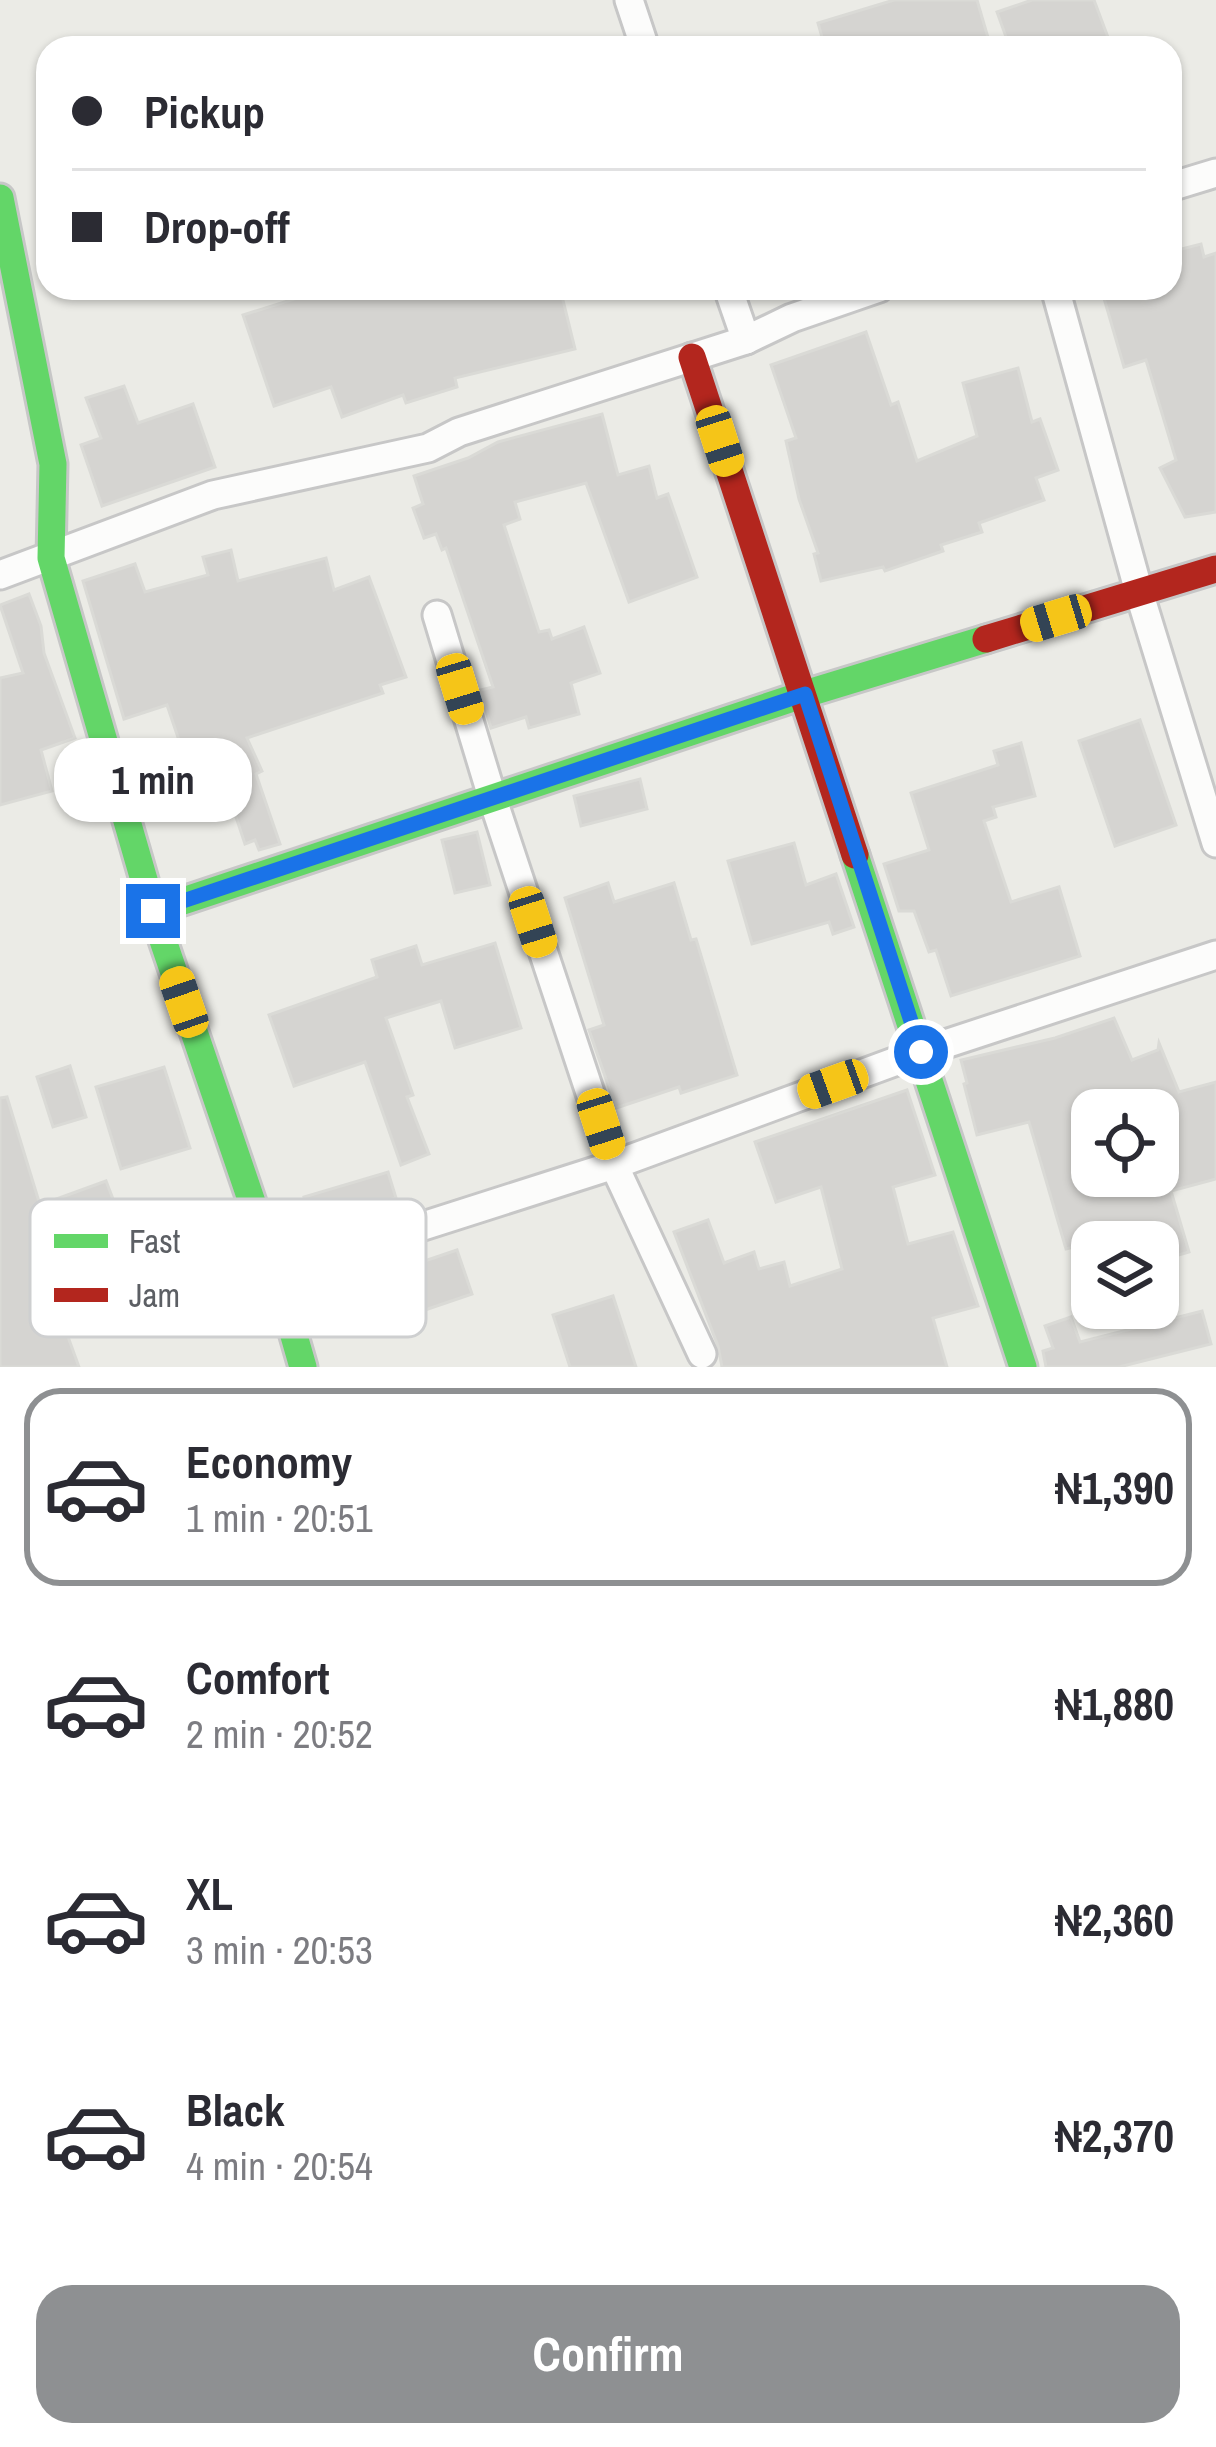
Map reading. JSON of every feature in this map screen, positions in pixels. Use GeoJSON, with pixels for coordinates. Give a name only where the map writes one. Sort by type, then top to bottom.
{"type":"FeatureCollection","features":[{"type":"Feature","properties":{"kind":"street"},"geometry":{"type":"LineString","coordinates":[[629,0],[641,36]]}},
{"type":"Feature","properties":{"kind":"street"},"geometry":{"type":"LineString","coordinates":[[1182,183],[1216,173]]}},
{"type":"Feature","properties":{"kind":"street"},"geometry":{"type":"LineString","coordinates":[[0,198],[53,464],[51,558],[153,911],[251,1199]]}},
{"type":"Feature","properties":{"kind":"street"},"geometry":{"type":"LineString","coordinates":[[732,300],[746,340]]}},
{"type":"Feature","properties":{"kind":"street"},"geometry":{"type":"LineString","coordinates":[[0,575],[213,495],[428,448],[459,432],[746,340],[845,300]]}},
{"type":"Feature","properties":{"kind":"street"},"geometry":{"type":"LineString","coordinates":[[1058,300],[1139,592],[1216,843]]}},
{"type":"Feature","properties":{"kind":"street"},"geometry":{"type":"LineString","coordinates":[[692,357],[1023,1367]]}},
{"type":"Feature","properties":{"kind":"street"},"geometry":{"type":"LineString","coordinates":[[153,911],[805,694],[1216,569]]}},
{"type":"Feature","properties":{"kind":"street"},"geometry":{"type":"LineString","coordinates":[[437,615],[614,1165],[702,1354]]}},
{"type":"Feature","properties":{"kind":"street"},"geometry":{"type":"LineString","coordinates":[[426,1226],[614,1165],[921,1052],[1216,956]]}},
{"type":"Feature","properties":{"kind":"street"},"geometry":{"type":"LineString","coordinates":[[294,1337],[303,1367]]}},
{"type":"Feature","properties":{"kind":"building"},"geometry":{"type":"Polygon","coordinates":[[[894,0],[977,0],[988,36],[822,36],[818,23],[894,0]]]}},
{"type":"Feature","properties":{"kind":"building"},"geometry":{"type":"Polygon","coordinates":[[[1032,0],[1094,0],[1108,36],[1006,36],[997,12],[1032,0]]]}},
{"type":"Feature","properties":{"kind":"building"},"geometry":{"type":"Polygon","coordinates":[[[1201,244],[1204,257],[1216,253],[1216,512],[1185,517],[1160,468],[1176,460],[1146,360],[1124,367],[1104,300],[1182,300],[1182,249],[1201,244]]]}},
{"type":"Feature","properties":{"kind":"building"},"geometry":{"type":"Polygon","coordinates":[[[291,300],[563,300],[575,349],[455,378],[457,387],[406,403],[403,395],[342,417],[331,387],[274,406],[243,315],[291,300]]]}},
{"type":"Feature","properties":{"kind":"building"},"geometry":{"type":"Polygon","coordinates":[[[866,332],[891,405],[898,402],[917,461],[977,436],[963,383],[1018,368],[1032,422],[1040,419],[1058,470],[1036,478],[1044,500],[979,523],[982,532],[941,545],[943,551],[885,571],[883,567],[821,581],[814,554],[818,553],[786,441],[796,438],[771,365],[866,332]]]}},
{"type":"Feature","properties":{"kind":"building"},"geometry":{"type":"Polygon","coordinates":[[[124,386],[138,423],[193,404],[215,467],[102,506],[81,445],[101,438],[86,398],[124,386]]]}},
{"type":"Feature","properties":{"kind":"building"},"geometry":{"type":"Polygon","coordinates":[[[602,414],[618,475],[649,466],[657,498],[668,494],[697,577],[629,602],[586,483],[515,502],[520,519],[504,525],[539,632],[549,630],[552,639],[584,627],[600,673],[571,683],[579,714],[529,728],[526,717],[491,728],[480,690],[493,687],[446,548],[442,550],[436,534],[424,538],[413,508],[423,504],[414,476],[498,442],[602,414]]]}},
{"type":"Feature","properties":{"kind":"building"},"geometry":{"type":"Polygon","coordinates":[[[231,550],[238,581],[326,558],[334,590],[369,577],[406,677],[380,685],[383,693],[247,738],[262,771],[256,774],[280,844],[259,850],[255,840],[245,844],[232,805],[239,803],[214,745],[184,755],[167,705],[124,719],[83,581],[135,564],[145,592],[208,575],[203,557],[231,550]]]}},
{"type":"Feature","properties":{"kind":"building"},"geometry":{"type":"Polygon","coordinates":[[[29,594],[41,626],[44,653],[75,738],[41,750],[52,791],[0,805],[0,678],[23,673],[0,605],[29,594]]]}},
{"type":"Feature","properties":{"kind":"building"},"geometry":{"type":"Polygon","coordinates":[[[1140,720],[1176,825],[1115,846],[1079,741],[1140,720]]]}},
{"type":"Feature","properties":{"kind":"building"},"geometry":{"type":"Polygon","coordinates":[[[1021,743],[1035,796],[993,807],[996,817],[984,821],[1011,902],[1059,887],[1080,956],[951,996],[936,950],[929,952],[914,911],[899,911],[884,864],[929,850],[911,793],[998,765],[994,751],[1021,743]]]}},
{"type":"Feature","properties":{"kind":"building"},"geometry":{"type":"Polygon","coordinates":[[[640,779],[647,809],[581,826],[574,796],[640,779]]]}},
{"type":"Feature","properties":{"kind":"building"},"geometry":{"type":"Polygon","coordinates":[[[477,832],[490,885],[455,893],[442,840],[477,832]]]}},
{"type":"Feature","properties":{"kind":"building"},"geometry":{"type":"Polygon","coordinates":[[[794,843],[806,885],[836,874],[854,927],[833,934],[829,922],[752,944],[728,861],[794,843]]]}},
{"type":"Feature","properties":{"kind":"building"},"geometry":{"type":"Polygon","coordinates":[[[608,883],[614,902],[674,883],[737,1075],[681,1093],[679,1087],[616,1108],[589,1030],[604,1025],[565,898],[608,883]]]}},
{"type":"Feature","properties":{"kind":"building"},"geometry":{"type":"Polygon","coordinates":[[[495,943],[521,1028],[455,1048],[441,1001],[386,1018],[413,1095],[407,1097],[429,1154],[401,1165],[365,1062],[294,1086],[269,1015],[377,977],[372,960],[416,946],[422,965],[495,943]]]}},
{"type":"Feature","properties":{"kind":"building"},"geometry":{"type":"Polygon","coordinates":[[[1114,1018],[1132,1060],[1158,1050],[1159,1043],[1178,1089],[1071,1089],[1071,1197],[1173,1197],[1189,1252],[1179,1255],[1179,1221],[1071,1221],[1071,1248],[1066,1249],[1029,1122],[977,1135],[961,1060],[1055,1038],[1114,1018]]]}},
{"type":"Feature","properties":{"kind":"building"},"geometry":{"type":"Polygon","coordinates":[[[70,1066],[86,1117],[53,1127],[37,1077],[70,1066]]]}},
{"type":"Feature","properties":{"kind":"building"},"geometry":{"type":"Polygon","coordinates":[[[164,1067],[190,1148],[121,1169],[96,1087],[164,1067]]]}},
{"type":"Feature","properties":{"kind":"building"},"geometry":{"type":"Polygon","coordinates":[[[1216,1082],[1216,1179],[1179,1189],[1179,1092],[1216,1082]]]}},
{"type":"Feature","properties":{"kind":"building"},"geometry":{"type":"Polygon","coordinates":[[[907,1090],[935,1175],[893,1187],[908,1244],[953,1232],[978,1306],[933,1318],[947,1367],[722,1367],[674,1232],[708,1220],[724,1263],[754,1252],[759,1269],[784,1262],[790,1286],[842,1269],[821,1187],[776,1202],[755,1142],[907,1090]]]}},
{"type":"Feature","properties":{"kind":"building"},"geometry":{"type":"Polygon","coordinates":[[[7,1097],[38,1199],[30,1199],[30,1337],[68,1337],[79,1367],[0,1367],[0,1098],[7,1097]]]}},
{"type":"Feature","properties":{"kind":"building"},"geometry":{"type":"Polygon","coordinates":[[[388,1172],[396,1198],[305,1199],[388,1172]]]}},
{"type":"Feature","properties":{"kind":"building"},"geometry":{"type":"Polygon","coordinates":[[[106,1181],[113,1199],[56,1199],[106,1181]]]}},
{"type":"Feature","properties":{"kind":"building"},"geometry":{"type":"Polygon","coordinates":[[[457,1250],[472,1294],[426,1310],[426,1261],[457,1250]]]}},
{"type":"Feature","properties":{"kind":"building"},"geometry":{"type":"Polygon","coordinates":[[[613,1296],[636,1367],[570,1367],[553,1315],[613,1296]]]}},
{"type":"Feature","properties":{"kind":"building"},"geometry":{"type":"Polygon","coordinates":[[[1202,1311],[1211,1344],[1119,1367],[1046,1367],[1043,1351],[1053,1348],[1045,1326],[1071,1317],[1071,1329],[1080,1342],[1131,1329],[1179,1329],[1179,1317],[1202,1311]]]}},
{"type":"Feature","properties":{"kind":"traffic: fast"},"geometry":{"type":"LineString","coordinates":[[0,198],[53,464],[51,558],[153,911],[251,1199]]}},
{"type":"Feature","properties":{"kind":"traffic: fast"},"geometry":{"type":"LineString","coordinates":[[153,911],[805,694],[986,639]]}},
{"type":"Feature","properties":{"kind":"traffic: fast"},"geometry":{"type":"LineString","coordinates":[[855,855],[1023,1367]]}},
{"type":"Feature","properties":{"kind":"traffic: fast"},"geometry":{"type":"LineString","coordinates":[[294,1337],[303,1367]]}},
{"type":"Feature","properties":{"kind":"traffic: jam"},"geometry":{"type":"LineString","coordinates":[[692,357],[855,855]]}},
{"type":"Feature","properties":{"kind":"traffic: jam"},"geometry":{"type":"LineString","coordinates":[[986,639],[1216,569]]}},
{"type":"Feature","properties":{"kind":"route"},"geometry":{"type":"LineString","coordinates":[[153,911],[805,694],[921,1052]]}}]}
